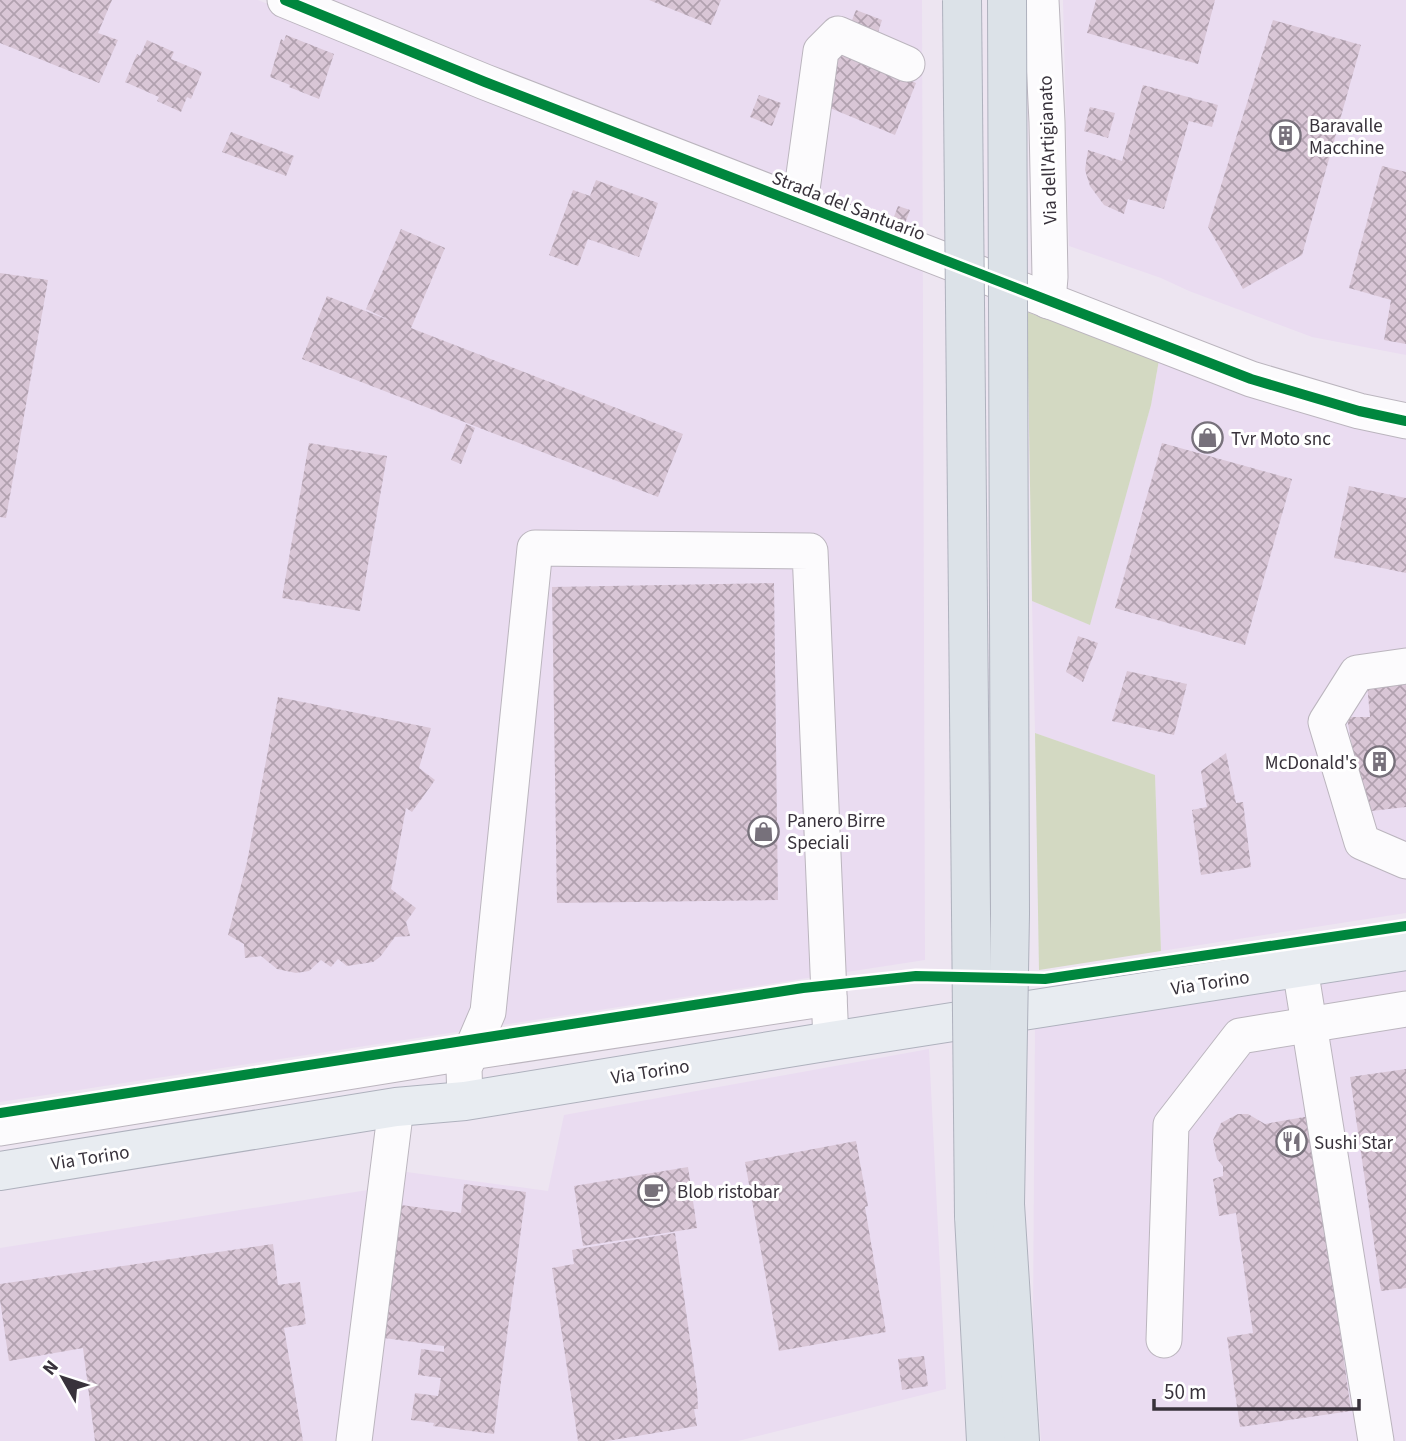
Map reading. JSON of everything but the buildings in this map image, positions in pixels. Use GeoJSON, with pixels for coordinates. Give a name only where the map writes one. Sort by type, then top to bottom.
{"type":"FeatureCollection","features":[{"type":"Feature","properties":{"kind":"highway"},"geometry":{"type":"LineString","coordinates":[[962,0],[989,1210],[986,1441]]}},
{"type":"Feature","properties":{"kind":"highway"},"geometry":{"type":"LineString","coordinates":[[1007,0],[1010,914],[989,1210],[1020,1441]]}},
{"type":"Feature","properties":{"kind":"main road","name":"Via Torino"},"geometry":{"type":"LineString","coordinates":[[0,1171],[396,1107],[465,1101],[1406,951]]}},
{"type":"Feature","properties":{"kind":"street","name":"Strada del Santuario"},"geometry":{"type":"LineString","coordinates":[[285,0],[485,82],[1251,379],[1359,411],[1406,421]]}},
{"type":"Feature","properties":{"kind":"street","name":"Via dell'Artigianato"},"geometry":{"type":"LineString","coordinates":[[1041,0],[1047,135],[1050,277],[1048,301]]}},
{"type":"Feature","properties":{"kind":"street"},"geometry":{"type":"LineString","coordinates":[[800,204],[821,51],[838,34],[908,64]]}},
{"type":"Feature","properties":{"kind":"street"},"geometry":{"type":"LineString","coordinates":[[465,1101],[464,1068],[488,1012],[535,548],[810,551],[831,1041]]}},
{"type":"Feature","properties":{"kind":"street"},"geometry":{"type":"LineString","coordinates":[[1406,666],[1357,673],[1326,722],[1362,842],[1406,861]]}},
{"type":"Feature","properties":{"kind":"street"},"geometry":{"type":"LineString","coordinates":[[1300,968],[1376,1441]]}},
{"type":"Feature","properties":{"kind":"street"},"geometry":{"type":"LineString","coordinates":[[0,1128],[471,1052],[830,998]]}},
{"type":"Feature","properties":{"kind":"street"},"geometry":{"type":"LineString","coordinates":[[1164,1340],[1171,1125],[1240,1036],[1406,1009]]}},
{"type":"Feature","properties":{"kind":"street"},"geometry":{"type":"LineString","coordinates":[[354,1441],[396,1107]]}},
{"type":"Feature","properties":{"kind":"shaded area"},"geometry":{"type":"Polygon","coordinates":[[[0,0],[258,0],[361,42],[319,0],[922,0],[925,960],[0,1102],[0,0]]]}},
{"type":"Feature","properties":{"kind":"shaded area"},"geometry":{"type":"Polygon","coordinates":[[[1063,0],[1406,0],[1406,355],[1312,337],[1161,278],[1069,246],[1063,0]]]}},
{"type":"Feature","properties":{"kind":"shaded area"},"geometry":{"type":"Polygon","coordinates":[[[1159,360],[1377,433],[1406,437],[1406,913],[1161,951],[1155,776],[1035,733],[1032,601],[1089,624],[1151,405],[1159,360]]]}},
{"type":"Feature","properties":{"kind":"shaded area"},"geometry":{"type":"Polygon","coordinates":[[[1406,960],[1406,1441],[1041,1441],[1033,1323],[1035,1022],[1406,960]]]}},
{"type":"Feature","properties":{"kind":"shaded area"},"geometry":{"type":"Polygon","coordinates":[[[929,1049],[946,1389],[738,1441],[0,1441],[0,1248],[374,1189],[377,1168],[548,1191],[564,1115],[929,1049]]]}},
{"type":"Feature","properties":{"kind":"green space"},"geometry":{"type":"Polygon","coordinates":[[[1027,312],[1159,360],[1151,405],[1090,625],[1032,601],[1027,312]]]}},
{"type":"Feature","properties":{"kind":"green space"},"geometry":{"type":"Polygon","coordinates":[[[1035,733],[1155,775],[1161,951],[1039,970],[1035,733]]]}},
{"type":"Feature","properties":{"kind":"cycle path"},"geometry":{"type":"LineString","coordinates":[[285,0],[485,82],[1251,379],[1359,411],[1406,421]]}},
{"type":"Feature","properties":{"kind":"cycle path"},"geometry":{"type":"LineString","coordinates":[[0,1113],[803,988],[916,976],[1045,979],[1406,926]]}},
{"type":"Feature","properties":{"kind":"place","name":"Baravalle Macchine"},"geometry":{"type":"Point","coordinates":[1286,136]}},
{"type":"Feature","properties":{"kind":"place","name":"Tvr Moto snc"},"geometry":{"type":"Point","coordinates":[1208,438]}},
{"type":"Feature","properties":{"kind":"place","name":"McDonald's"},"geometry":{"type":"Point","coordinates":[1380,762]}},
{"type":"Feature","properties":{"kind":"place","name":"Panero Birre Speciali"},"geometry":{"type":"Point","coordinates":[764,831]}},
{"type":"Feature","properties":{"kind":"place","name":"Sushi Star"},"geometry":{"type":"Point","coordinates":[1291,1142]}},
{"type":"Feature","properties":{"kind":"place","name":"Blob ristobar"},"geometry":{"type":"Point","coordinates":[654,1191]}}]}
